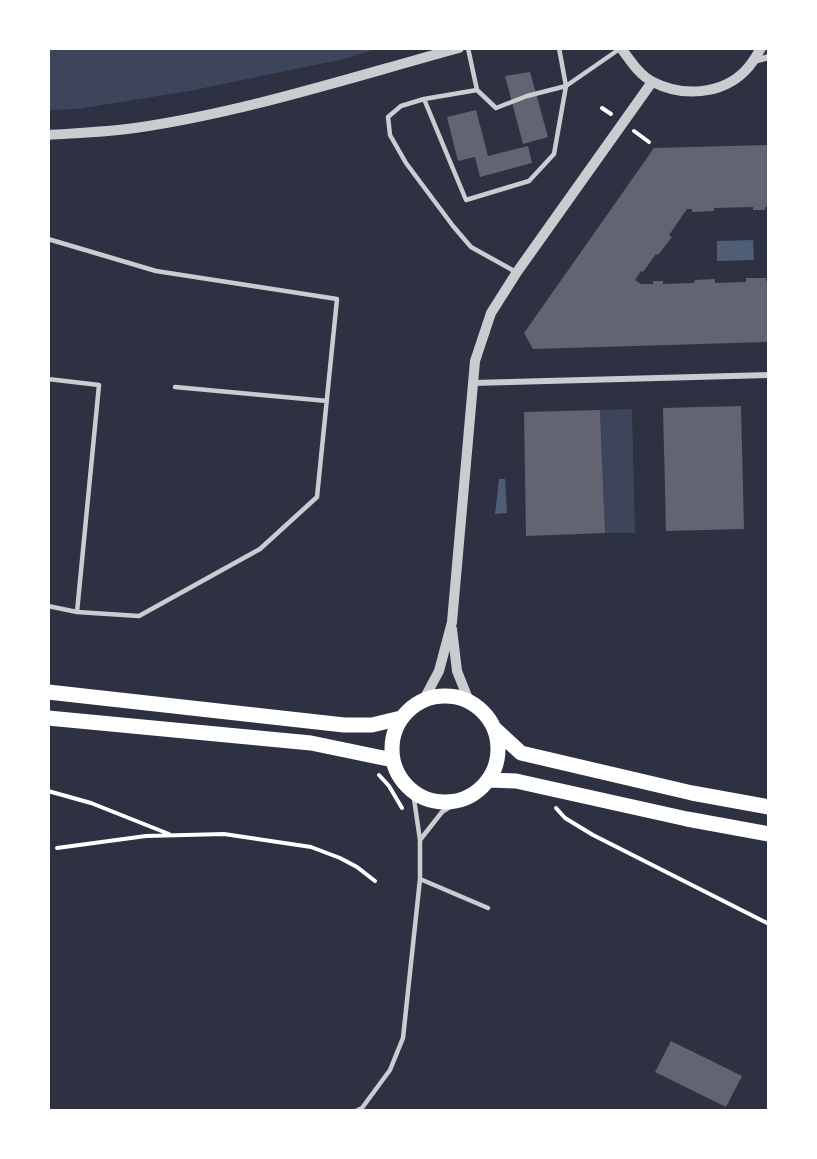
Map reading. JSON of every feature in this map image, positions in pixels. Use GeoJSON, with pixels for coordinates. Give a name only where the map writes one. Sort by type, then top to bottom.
{"type":"FeatureCollection","features":[{"type":"Feature","properties":{"kind":"main road"},"geometry":{"type":"LineString","coordinates":[[48,692],[344,724],[372,725],[401,718],[424,699],[446,695],[469,700],[488,716],[495,729],[521,753],[692,793],[769,807]]}},
{"type":"Feature","properties":{"kind":"main road"},"geometry":{"type":"LineString","coordinates":[[48,718],[311,743],[393,760]]}},
{"type":"Feature","properties":{"kind":"main road"},"geometry":{"type":"LineString","coordinates":[[401,718],[393,737],[393,760],[404,783],[413,792],[436,802],[459,801],[472,795],[489,780],[498,754],[495,729]]}},
{"type":"Feature","properties":{"kind":"main road"},"geometry":{"type":"LineString","coordinates":[[489,780],[516,781],[687,819],[769,834]]}},
{"type":"Feature","properties":{"kind":"street"},"geometry":{"type":"LineString","coordinates":[[48,135],[134,128],[199,117],[459,48]]}},
{"type":"Feature","properties":{"kind":"street"},"geometry":{"type":"LineString","coordinates":[[621,48],[639,72],[652,82],[680,92],[707,91],[733,81],[754,61],[760,48]]}},
{"type":"Feature","properties":{"kind":"street"},"geometry":{"type":"LineString","coordinates":[[754,61],[769,57]]}},
{"type":"Feature","properties":{"kind":"street"},"geometry":{"type":"LineString","coordinates":[[424,699],[439,671],[452,622],[475,361],[491,313],[517,272],[652,82]]}},
{"type":"Feature","properties":{"kind":"street"},"geometry":{"type":"LineString","coordinates":[[473,383],[769,375]]}},
{"type":"Feature","properties":{"kind":"street"},"geometry":{"type":"LineString","coordinates":[[452,622],[457,670],[469,700]]}},
{"type":"Feature","properties":{"kind":"lane"},"geometry":{"type":"LineString","coordinates":[[468,48],[477,90],[496,108],[526,96],[566,86],[621,48]]}},
{"type":"Feature","properties":{"kind":"lane"},"geometry":{"type":"LineString","coordinates":[[424,99],[466,201],[529,181],[554,154],[566,86],[559,48]]}},
{"type":"Feature","properties":{"kind":"lane"},"geometry":{"type":"LineString","coordinates":[[477,90],[424,99],[401,106],[388,117],[390,135],[406,163],[471,247],[517,272]]}},
{"type":"Feature","properties":{"kind":"lane"},"geometry":{"type":"LineString","coordinates":[[48,239],[156,271],[337,299],[317,497],[260,549],[139,616],[77,612],[48,606]]}},
{"type":"Feature","properties":{"kind":"lane"},"geometry":{"type":"LineString","coordinates":[[48,379],[99,385],[77,612]]}},
{"type":"Feature","properties":{"kind":"lane"},"geometry":{"type":"LineString","coordinates":[[175,387],[327,401]]}},
{"type":"Feature","properties":{"kind":"lane"},"geometry":{"type":"LineString","coordinates":[[356,1111],[362,1108],[390,1070],[403,1038],[420,879],[420,840],[413,792]]}},
{"type":"Feature","properties":{"kind":"lane"},"geometry":{"type":"LineString","coordinates":[[420,840],[442,812],[459,801]]}},
{"type":"Feature","properties":{"kind":"lane"},"geometry":{"type":"LineString","coordinates":[[420,879],[488,908]]}},
{"type":"Feature","properties":{"kind":"path"},"geometry":{"type":"LineString","coordinates":[[378,774],[389,786],[405,815]]}},
{"type":"Feature","properties":{"kind":"path"},"geometry":{"type":"LineString","coordinates":[[48,791],[91,803],[173,836]]}},
{"type":"Feature","properties":{"kind":"path"},"geometry":{"type":"LineString","coordinates":[[551,803],[565,818],[592,835],[769,924]]}},
{"type":"Feature","properties":{"kind":"path"},"geometry":{"type":"LineString","coordinates":[[57,848],[146,836],[224,834],[311,847],[357,867],[375,881]]}},
{"type":"Feature","properties":{"kind":"shaded area"},"geometry":{"type":"Polygon","coordinates":[[[48,48],[380,48],[344,59],[189,91],[78,109],[48,110],[48,48]]]}},
{"type":"Feature","properties":{"kind":"shaded area"},"geometry":{"type":"Polygon","coordinates":[[[753,240],[754,260],[717,261],[717,241],[753,240]]]}},
{"type":"Feature","properties":{"kind":"shaded area"},"geometry":{"type":"Polygon","coordinates":[[[632,409],[635,533],[605,533],[600,410],[632,409]]]}},
{"type":"Feature","properties":{"kind":"shaded area"},"geometry":{"type":"Polygon","coordinates":[[[499,479],[505,479],[507,513],[495,514],[499,479]]]}},
{"type":"Feature","properties":{"kind":"building"},"geometry":{"type":"Polygon","coordinates":[[[530,72],[548,137],[523,144],[505,76],[530,72]]]}},
{"type":"Feature","properties":{"kind":"building"},"geometry":{"type":"Polygon","coordinates":[[[476,110],[488,156],[528,146],[532,163],[480,177],[475,157],[458,161],[447,117],[476,110]]]}},
{"type":"Feature","properties":{"kind":"building"},"geometry":{"type":"Polygon","coordinates":[[[769,145],[769,207],[765,207],[765,210],[753,210],[753,207],[714,208],[714,211],[692,212],[692,209],[687,209],[669,235],[672,237],[635,280],[641,284],[663,281],[663,284],[694,283],[695,280],[715,279],[715,283],[746,282],[746,278],[766,278],[766,281],[769,281],[769,342],[533,349],[524,333],[654,148],[769,145]]]}},
{"type":"Feature","properties":{"kind":"building"},"geometry":{"type":"Polygon","coordinates":[[[741,406],[744,529],[666,531],[663,408],[741,406]]]}},
{"type":"Feature","properties":{"kind":"building"},"geometry":{"type":"Polygon","coordinates":[[[600,410],[605,533],[526,536],[524,412],[600,410]]]}},
{"type":"Feature","properties":{"kind":"building"},"geometry":{"type":"Polygon","coordinates":[[[671,1041],[742,1076],[726,1107],[655,1072],[671,1041]]]}}]}
